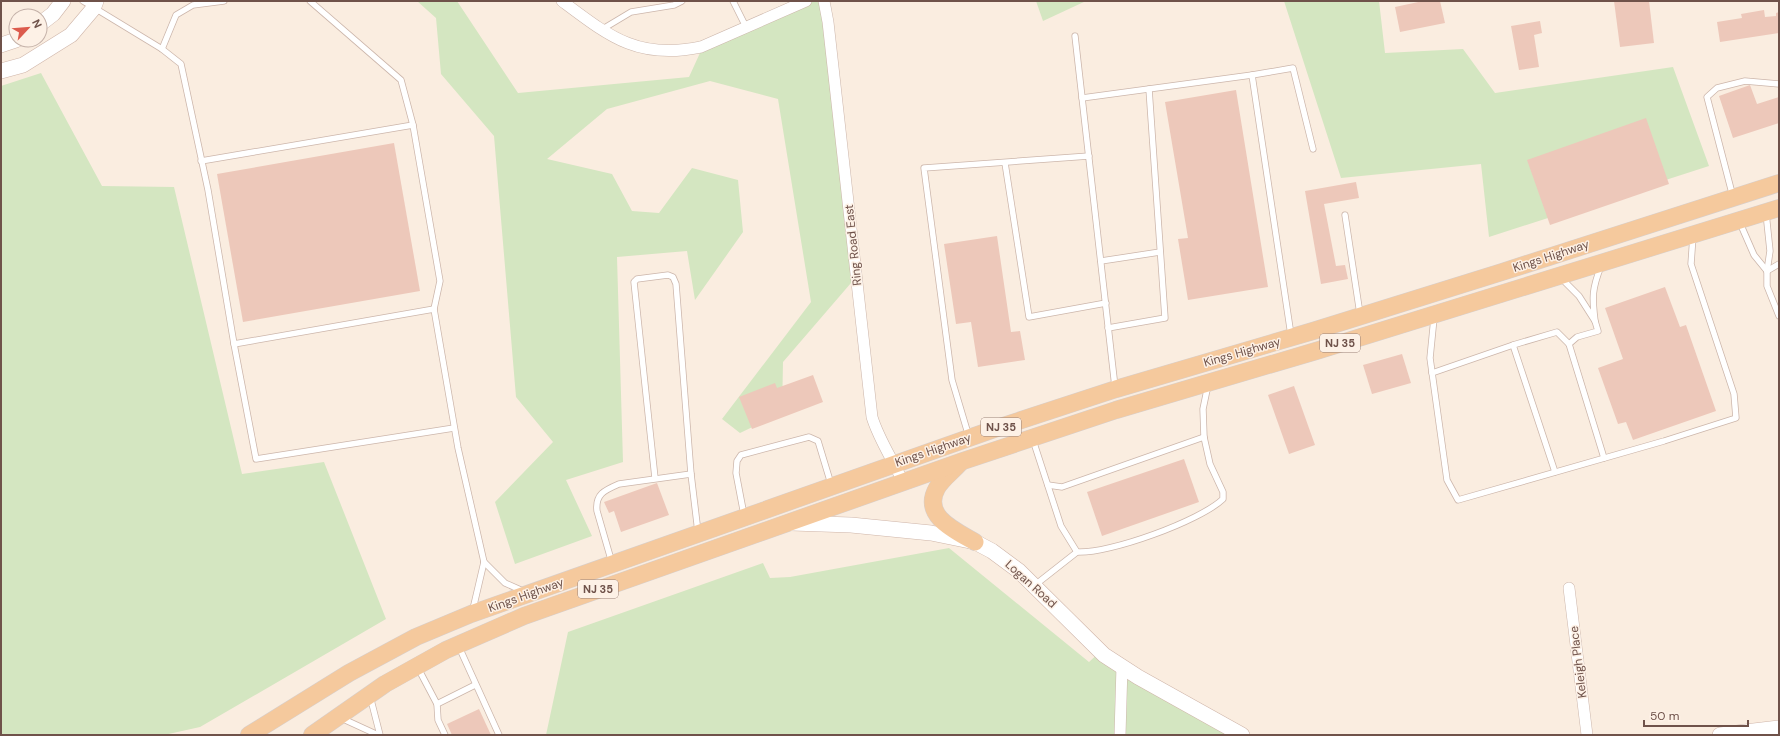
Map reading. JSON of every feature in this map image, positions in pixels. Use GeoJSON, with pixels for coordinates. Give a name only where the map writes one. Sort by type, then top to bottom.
{"type":"FeatureCollection","features":[{"type":"Feature","properties":{"kind":"main road","name":"Kings Highway"},"geometry":{"type":"LineString","coordinates":[[249,735],[349,673],[416,637],[471,614],[969,438],[1116,389],[1291,338],[1779,182]]}},
{"type":"Feature","properties":{"kind":"main road","name":"Kings Highway"},"geometry":{"type":"LineString","coordinates":[[312,735],[370,694],[417,666],[458,645],[524,616],[963,461],[1116,410],[1773,210]]}},
{"type":"Feature","properties":{"kind":"main road"},"geometry":{"type":"LineString","coordinates":[[963,461],[937,487],[933,504],[940,520],[975,542]]}},
{"type":"Feature","properties":{"kind":"street"},"geometry":{"type":"LineString","coordinates":[[48,18],[63,1]]}},
{"type":"Feature","properties":{"kind":"street"},"geometry":{"type":"LineString","coordinates":[[562,1],[601,30],[630,45],[650,50],[667,51],[686,50],[701,47],[806,1]]}},
{"type":"Feature","properties":{"kind":"street","name":"Ring Road East"},"geometry":{"type":"LineString","coordinates":[[824,1],[828,22],[872,417],[877,431],[903,482]]}},
{"type":"Feature","properties":{"kind":"street"},"geometry":{"type":"LineString","coordinates":[[1,71],[23,65],[72,35],[91,4]]}},
{"type":"Feature","properties":{"kind":"street","name":"Logan Road"},"geometry":{"type":"LineString","coordinates":[[785,524],[851,525],[931,533],[975,542],[992,551],[1019,571],[1104,654],[1122,666],[1242,735]]}},
{"type":"Feature","properties":{"kind":"street","name":"Keleigh Place"},"geometry":{"type":"LineString","coordinates":[[1569,588],[1587,735]]}},
{"type":"Feature","properties":{"kind":"street"},"geometry":{"type":"LineString","coordinates":[[1120,735],[1122,666]]}},
{"type":"Feature","properties":{"kind":"street"},"geometry":{"type":"LineString","coordinates":[[1720,735],[1779,728]]}},
{"type":"Feature","properties":{"kind":"lane"},"geometry":{"type":"LineString","coordinates":[[162,49],[176,15],[193,5],[224,1]]}},
{"type":"Feature","properties":{"kind":"lane"},"geometry":{"type":"LineString","coordinates":[[310,1],[401,80],[413,125],[440,281],[434,309],[454,428],[484,562],[479,588],[471,614]]}},
{"type":"Feature","properties":{"kind":"lane"},"geometry":{"type":"LineString","coordinates":[[601,30],[631,12],[674,6],[682,1]]}},
{"type":"Feature","properties":{"kind":"lane"},"geometry":{"type":"LineString","coordinates":[[733,1],[746,27]]}},
{"type":"Feature","properties":{"kind":"lane"},"geometry":{"type":"LineString","coordinates":[[91,4],[162,49],[181,64],[201,161],[256,459],[454,428]]}},
{"type":"Feature","properties":{"kind":"lane"},"geometry":{"type":"LineString","coordinates":[[1075,36],[1116,389]]}},
{"type":"Feature","properties":{"kind":"lane"},"geometry":{"type":"LineString","coordinates":[[1082,98],[1293,68],[1313,149]]}},
{"type":"Feature","properties":{"kind":"lane"},"geometry":{"type":"LineString","coordinates":[[1252,75],[1291,338]]}},
{"type":"Feature","properties":{"kind":"lane"},"geometry":{"type":"LineString","coordinates":[[1734,197],[1707,97],[1717,88],[1745,81],[1779,84]]}},
{"type":"Feature","properties":{"kind":"lane"},"geometry":{"type":"LineString","coordinates":[[1108,328],[1165,318],[1149,89]]}},
{"type":"Feature","properties":{"kind":"lane"},"geometry":{"type":"LineString","coordinates":[[201,161],[413,125]]}},
{"type":"Feature","properties":{"kind":"lane"},"geometry":{"type":"LineString","coordinates":[[969,438],[952,380],[924,168],[1088,156]]}},
{"type":"Feature","properties":{"kind":"lane"},"geometry":{"type":"LineString","coordinates":[[1005,162],[1029,317],[1106,303]]}},
{"type":"Feature","properties":{"kind":"lane"},"geometry":{"type":"LineString","coordinates":[[1773,210],[1767,286],[1779,316]]}},
{"type":"Feature","properties":{"kind":"lane"},"geometry":{"type":"LineString","coordinates":[[1345,215],[1360,316]]}},
{"type":"Feature","properties":{"kind":"lane"},"geometry":{"type":"LineString","coordinates":[[1739,220],[1754,254],[1767,271]]}},
{"type":"Feature","properties":{"kind":"lane"},"geometry":{"type":"LineString","coordinates":[[1434,313],[1430,358],[1447,480],[1458,500],[1736,418],[1734,394],[1691,264],[1693,234]]}},
{"type":"Feature","properties":{"kind":"lane"},"geometry":{"type":"LineString","coordinates":[[1101,261],[1160,252]]}},
{"type":"Feature","properties":{"kind":"lane"},"geometry":{"type":"LineString","coordinates":[[1569,344],[1577,337],[1598,331],[1592,299],[1594,284],[1602,262]]}},
{"type":"Feature","properties":{"kind":"lane"},"geometry":{"type":"LineString","coordinates":[[1767,271],[1779,264]]}},
{"type":"Feature","properties":{"kind":"lane"},"geometry":{"type":"LineString","coordinates":[[654,478],[634,282],[637,279],[668,275],[673,277],[676,284],[691,474],[698,533]]}},
{"type":"Feature","properties":{"kind":"lane"},"geometry":{"type":"LineString","coordinates":[[1559,276],[1579,296],[1595,321]]}},
{"type":"Feature","properties":{"kind":"lane"},"geometry":{"type":"LineString","coordinates":[[234,344],[434,309]]}},
{"type":"Feature","properties":{"kind":"lane"},"geometry":{"type":"LineString","coordinates":[[1432,373],[1513,345],[1557,332],[1569,344],[1604,458]]}},
{"type":"Feature","properties":{"kind":"lane"},"geometry":{"type":"LineString","coordinates":[[1513,345],[1555,472]]}},
{"type":"Feature","properties":{"kind":"lane"},"geometry":{"type":"LineString","coordinates":[[1035,585],[1077,552],[1088,552],[1132,542],[1170,528],[1214,507],[1223,499],[1223,492],[1210,464],[1204,437],[1203,409],[1209,382]]}},
{"type":"Feature","properties":{"kind":"lane"},"geometry":{"type":"LineString","coordinates":[[745,517],[736,473],[737,460],[741,455],[809,437],[818,441],[832,486]]}},
{"type":"Feature","properties":{"kind":"lane"},"geometry":{"type":"LineString","coordinates":[[1048,485],[1062,488],[1204,437]]}},
{"type":"Feature","properties":{"kind":"lane"},"geometry":{"type":"LineString","coordinates":[[1032,438],[1061,526],[1077,552]]}},
{"type":"Feature","properties":{"kind":"lane"},"geometry":{"type":"LineString","coordinates":[[612,564],[597,511],[596,503],[598,498],[610,488],[619,484],[691,474]]}},
{"type":"Feature","properties":{"kind":"lane"},"geometry":{"type":"LineString","coordinates":[[484,562],[505,583],[528,594]]}},
{"type":"Feature","properties":{"kind":"lane"},"geometry":{"type":"LineString","coordinates":[[458,645],[499,735]]}},
{"type":"Feature","properties":{"kind":"lane"},"geometry":{"type":"LineString","coordinates":[[417,666],[437,704],[438,720],[445,735]]}},
{"type":"Feature","properties":{"kind":"lane"},"geometry":{"type":"LineString","coordinates":[[437,704],[475,685]]}},
{"type":"Feature","properties":{"kind":"lane"},"geometry":{"type":"LineString","coordinates":[[370,694],[379,735]]}},
{"type":"Feature","properties":{"kind":"lane"},"geometry":{"type":"LineString","coordinates":[[337,717],[379,735]]}},
{"type":"Feature","properties":{"kind":"green space"},"geometry":{"type":"Polygon","coordinates":[[[417,1],[457,1],[518,93],[689,77],[705,42],[798,1],[826,1],[857,276],[783,362],[782,413],[740,433],[722,419],[811,302],[778,99],[710,81],[607,109],[547,159],[612,174],[632,211],[659,213],[692,168],[738,180],[743,232],[695,300],[687,251],[617,257],[623,462],[566,480],[592,536],[515,564],[495,502],[553,442],[516,397],[494,136],[441,74],[436,18],[417,1]]]}},
{"type":"Feature","properties":{"kind":"green space"},"geometry":{"type":"Polygon","coordinates":[[[1036,1],[1086,1],[1043,21],[1036,1]]]}},
{"type":"Feature","properties":{"kind":"green space"},"geometry":{"type":"Polygon","coordinates":[[[1284,1],[1379,1],[1385,53],[1463,49],[1495,93],[1673,67],[1709,166],[1489,237],[1481,164],[1341,178],[1284,1]]]}},
{"type":"Feature","properties":{"kind":"green space"},"geometry":{"type":"Polygon","coordinates":[[[41,73],[102,186],[174,187],[242,474],[324,462],[386,619],[200,727],[164,735],[1,735],[1,86],[41,73]]]}},
{"type":"Feature","properties":{"kind":"green space"},"geometry":{"type":"Polygon","coordinates":[[[949,548],[1089,662],[1101,651],[1233,735],[546,735],[568,632],[763,563],[770,578],[790,577],[949,548]]]}},
{"type":"Feature","properties":{"kind":"building"},"geometry":{"type":"Polygon","coordinates":[[[1423,1],[1440,1],[1445,23],[1400,32],[1395,7],[1423,1]]]}},
{"type":"Feature","properties":{"kind":"building"},"geometry":{"type":"Polygon","coordinates":[[[1614,1],[1649,1],[1654,43],[1620,47],[1614,1]]]}},
{"type":"Feature","properties":{"kind":"building"},"geometry":{"type":"Polygon","coordinates":[[[1764,10],[1765,17],[1776,16],[1776,13],[1779,12],[1779,33],[1720,42],[1717,22],[1742,18],[1741,14],[1764,10]]]}},
{"type":"Feature","properties":{"kind":"building"},"geometry":{"type":"Polygon","coordinates":[[[1540,21],[1542,33],[1534,35],[1539,67],[1519,70],[1511,26],[1540,21]]]}},
{"type":"Feature","properties":{"kind":"building"},"geometry":{"type":"Polygon","coordinates":[[[1750,85],[1757,104],[1779,97],[1779,123],[1733,138],[1719,96],[1750,85]]]}},
{"type":"Feature","properties":{"kind":"building"},"geometry":{"type":"Polygon","coordinates":[[[1236,90],[1268,287],[1188,300],[1178,239],[1188,238],[1165,102],[1236,90]]]}},
{"type":"Feature","properties":{"kind":"building"},"geometry":{"type":"Polygon","coordinates":[[[1646,118],[1669,184],[1550,225],[1527,160],[1646,118]]]}},
{"type":"Feature","properties":{"kind":"building"},"geometry":{"type":"Polygon","coordinates":[[[394,143],[420,291],[243,322],[217,174],[394,143]]]}},
{"type":"Feature","properties":{"kind":"building"},"geometry":{"type":"Polygon","coordinates":[[[1356,182],[1359,198],[1324,204],[1336,266],[1345,265],[1348,279],[1321,284],[1305,191],[1356,182]]]}},
{"type":"Feature","properties":{"kind":"building"},"geometry":{"type":"Polygon","coordinates":[[[997,236],[1011,332],[1020,331],[1025,360],[978,367],[971,322],[956,324],[944,244],[997,236]]]}},
{"type":"Feature","properties":{"kind":"building"},"geometry":{"type":"Polygon","coordinates":[[[1665,287],[1680,327],[1686,325],[1716,411],[1633,440],[1626,422],[1618,424],[1598,368],[1623,359],[1605,308],[1665,287]]]}},
{"type":"Feature","properties":{"kind":"building"},"geometry":{"type":"Polygon","coordinates":[[[1402,354],[1411,383],[1372,394],[1363,365],[1402,354]]]}},
{"type":"Feature","properties":{"kind":"building"},"geometry":{"type":"Polygon","coordinates":[[[813,375],[823,402],[752,429],[739,397],[775,383],[777,388],[813,375]]]}},
{"type":"Feature","properties":{"kind":"building"},"geometry":{"type":"Polygon","coordinates":[[[1294,386],[1315,445],[1289,454],[1268,395],[1294,386]]]}},
{"type":"Feature","properties":{"kind":"building"},"geometry":{"type":"Polygon","coordinates":[[[1184,459],[1199,502],[1102,536],[1087,492],[1184,459]]]}},
{"type":"Feature","properties":{"kind":"building"},"geometry":{"type":"Polygon","coordinates":[[[657,483],[669,515],[621,532],[614,511],[609,513],[604,502],[657,483]]]}},
{"type":"Feature","properties":{"kind":"building"},"geometry":{"type":"Polygon","coordinates":[[[479,709],[491,735],[452,735],[447,724],[479,709]]]}}]}
